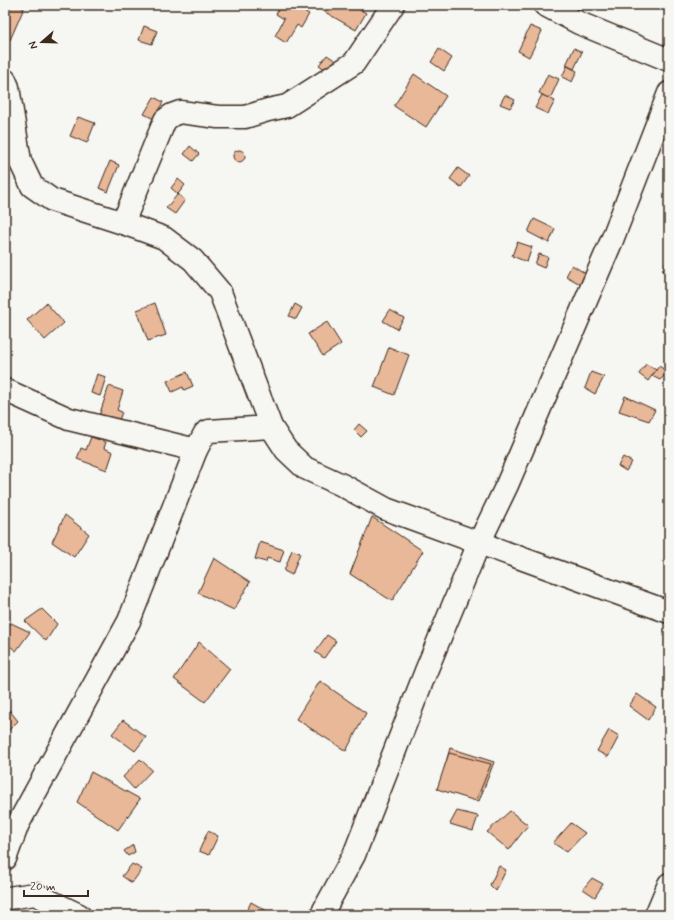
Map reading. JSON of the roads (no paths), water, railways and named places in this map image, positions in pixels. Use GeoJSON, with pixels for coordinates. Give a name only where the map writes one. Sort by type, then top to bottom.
{"type":"FeatureCollection","features":[{"type":"Feature","properties":{"kind":"street"},"geometry":{"type":"LineString","coordinates":[[123,222],[165,120],[180,112],[245,117],[287,106],[354,63],[393,5]]}},
{"type":"Feature","properties":{"kind":"street"},"geometry":{"type":"LineString","coordinates":[[545,5],[579,23],[669,60]]}},
{"type":"Feature","properties":{"kind":"street"},"geometry":{"type":"LineString","coordinates":[[5,80],[8,87],[20,162],[32,186],[52,200],[123,222],[164,238],[193,260],[220,292],[271,427],[286,450],[305,468],[386,509],[669,612]]}},
{"type":"Feature","properties":{"kind":"street"},"geometry":{"type":"LineString","coordinates":[[322,915],[354,855],[426,671],[479,543],[507,485],[612,240],[669,93]]}},
{"type":"Feature","properties":{"kind":"street"},"geometry":{"type":"LineString","coordinates":[[5,390],[69,419],[196,450]]}},
{"type":"Feature","properties":{"kind":"street"},"geometry":{"type":"LineString","coordinates":[[5,859],[11,819],[129,621],[196,450],[206,433],[209,431],[271,427]]}},
{"type":"Feature","properties":{"kind":"street"},"geometry":{"type":"LineString","coordinates":[[656,915],[669,884]]}},
{"type":"Feature","properties":{"kind":"street"},"geometry":{"type":"LineString","coordinates":[[5,900],[8,898],[35,894],[79,915]]}}]}
